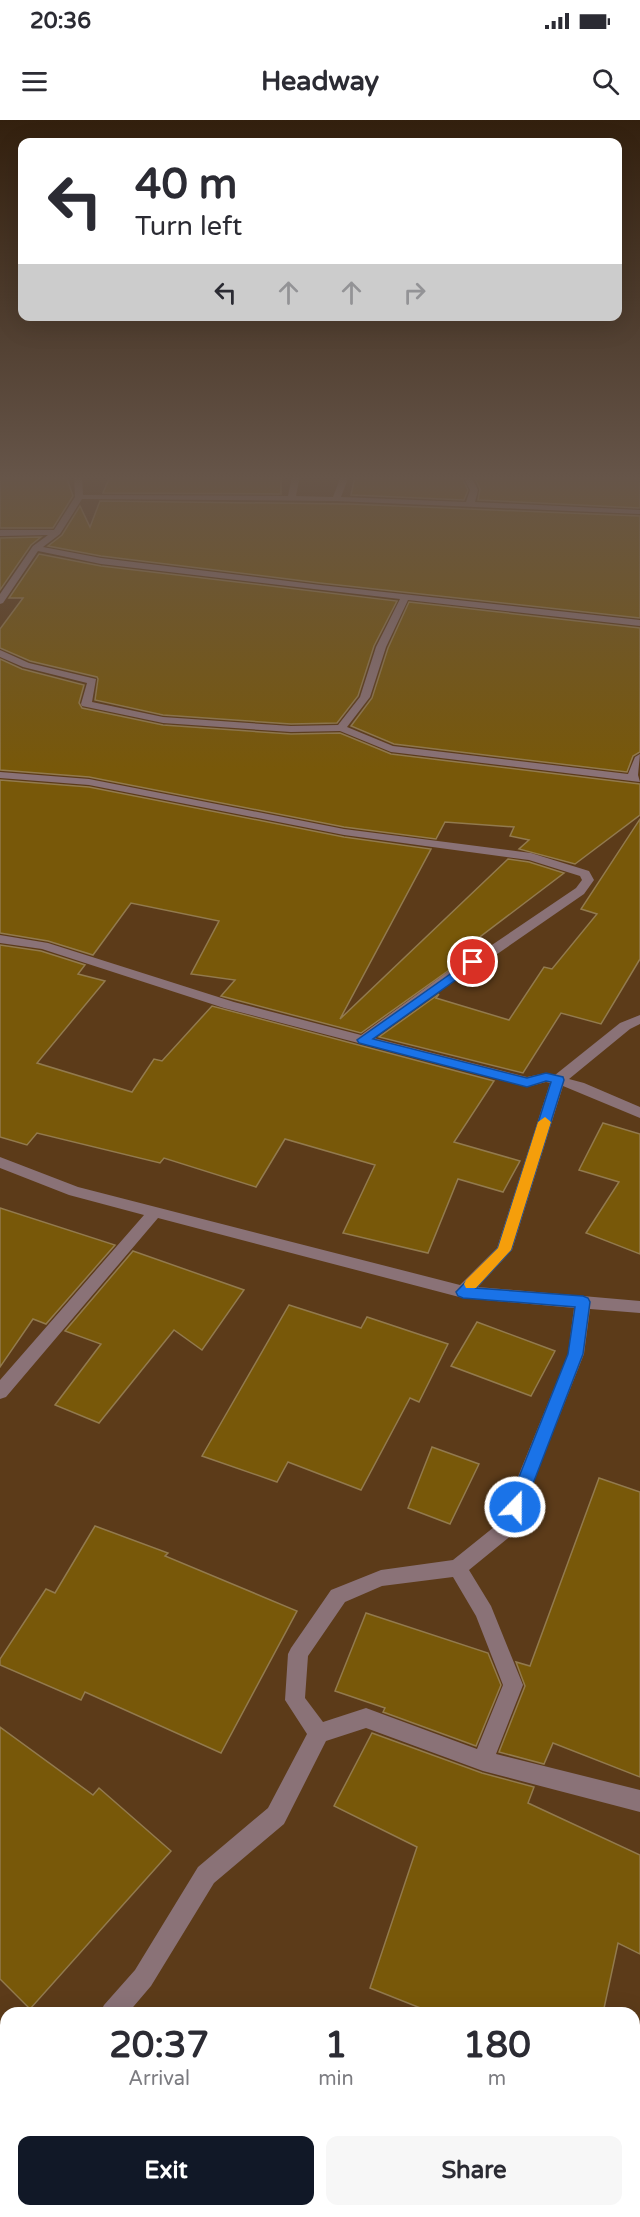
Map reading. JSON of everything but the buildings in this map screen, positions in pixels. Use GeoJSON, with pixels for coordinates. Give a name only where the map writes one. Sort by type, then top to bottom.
{"type":"FeatureCollection","features":[{"type":"Feature","properties":{"kind":"street"},"geometry":{"type":"LineString","coordinates":[[0,601],[18,574]]}},
{"type":"Feature","properties":{"kind":"street"},"geometry":{"type":"LineString","coordinates":[[205,574],[640,623]]}},
{"type":"Feature","properties":{"kind":"street"},"geometry":{"type":"LineString","coordinates":[[341,728],[365,697],[381,647],[406,596]]}},
{"type":"Feature","properties":{"kind":"street"},"geometry":{"type":"LineString","coordinates":[[0,653],[26,665],[92,681],[86,704],[163,720],[291,729],[341,728],[391,749],[636,778],[640,757]]}},
{"type":"Feature","properties":{"kind":"street"},"geometry":{"type":"LineString","coordinates":[[0,775],[89,782],[344,832],[531,857],[585,874],[588,880],[580,891],[485,956],[462,968],[363,1040]]}},
{"type":"Feature","properties":{"kind":"street"},"geometry":{"type":"LineString","coordinates":[[0,939],[44,946],[229,1005],[527,1082],[546,1077],[558,1080],[579,1086],[640,1113]]}},
{"type":"Feature","properties":{"kind":"street"},"geometry":{"type":"LineString","coordinates":[[463,1292],[504,1250],[558,1080],[625,1026],[640,1019]]}},
{"type":"Feature","properties":{"kind":"street"},"geometry":{"type":"LineString","coordinates":[[0,1162],[74,1191],[463,1292],[640,1307]]}},
{"type":"Feature","properties":{"kind":"street"},"geometry":{"type":"LineString","coordinates":[[0,1392],[156,1212]]}},
{"type":"Feature","properties":{"kind":"street"},"geometry":{"type":"LineString","coordinates":[[319,1733],[295,1700],[297,1654],[338,1596],[381,1578],[458,1568],[506,1528],[576,1354],[583,1302]]}},
{"type":"Feature","properties":{"kind":"street"},"geometry":{"type":"LineString","coordinates":[[458,1568],[484,1612],[513,1685],[483,1761]]}},
{"type":"Feature","properties":{"kind":"street"},"geometry":{"type":"LineString","coordinates":[[117,2007],[143,1978],[206,1875],[276,1816],[319,1733],[366,1718],[483,1761],[640,1801]]}},
{"type":"Feature","properties":{"kind":"slow traffic"},"geometry":{"type":"LineString","coordinates":[[471,1284],[504,1250],[545,1122]]}},
{"type":"Feature","properties":{"kind":"route"},"geometry":{"type":"LineString","coordinates":[[473,962],[363,1040],[527,1082],[546,1077],[558,1080],[504,1250],[463,1292],[583,1302],[576,1354],[515,1507]]}}]}
